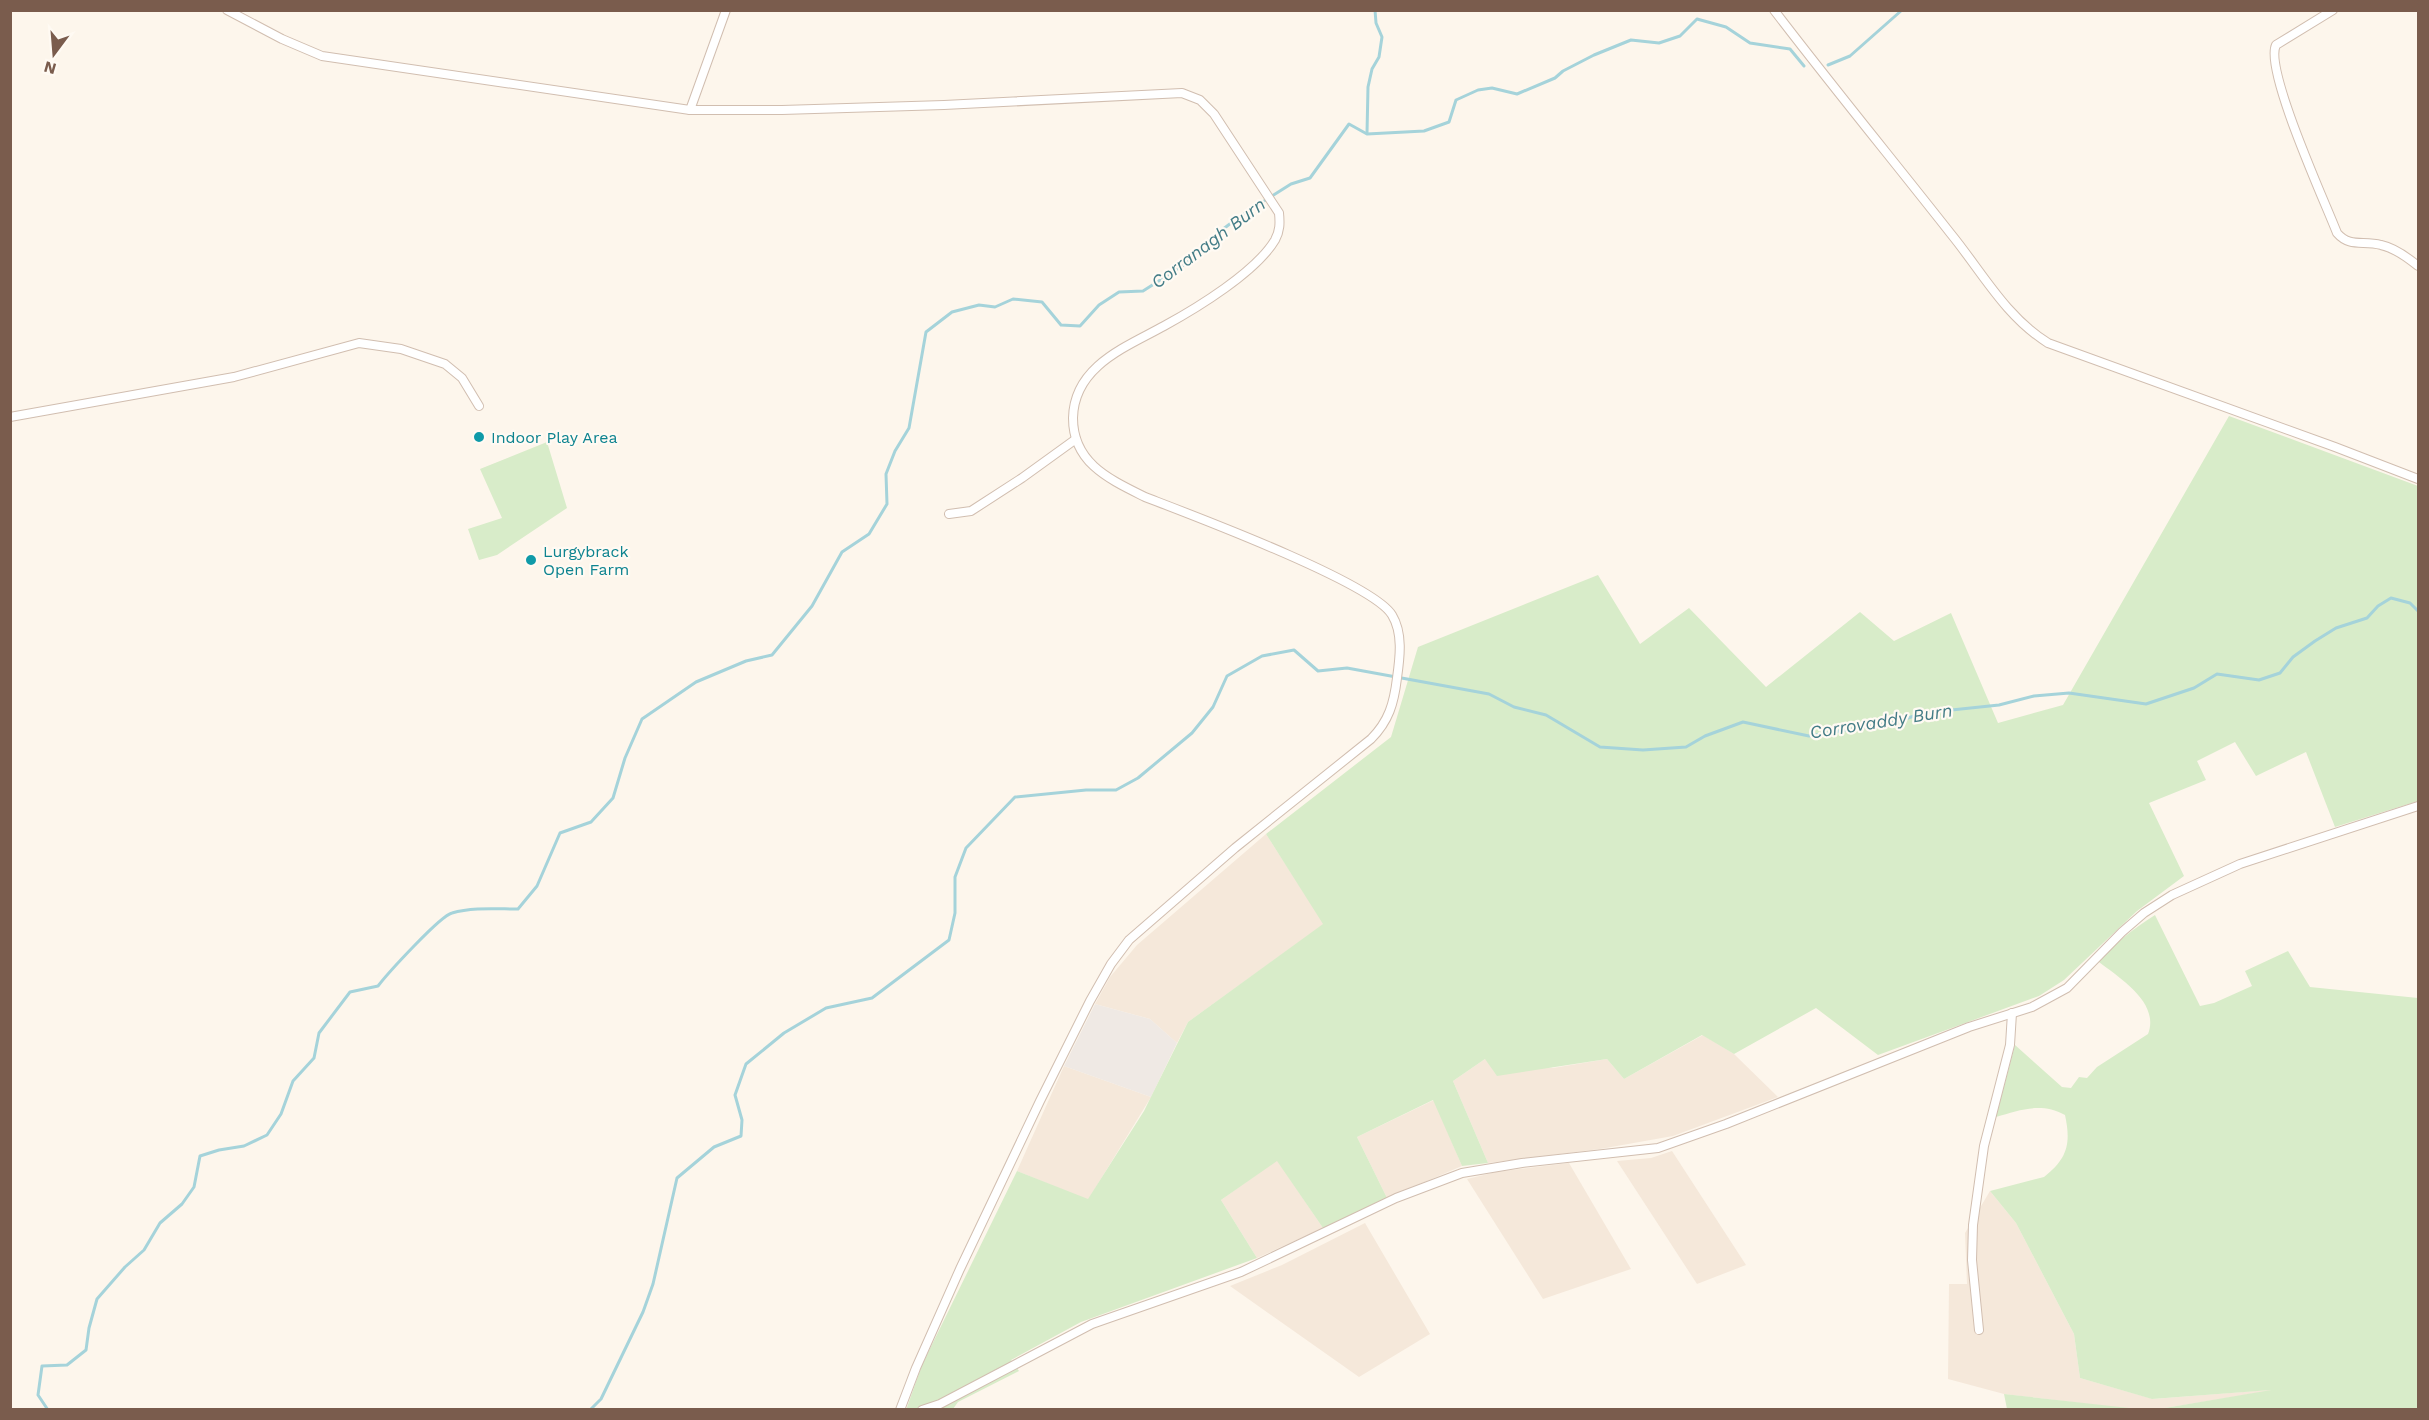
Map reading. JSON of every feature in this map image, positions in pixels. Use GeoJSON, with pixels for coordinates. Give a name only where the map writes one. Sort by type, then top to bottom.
{"type":"FeatureCollection","features":[{"type":"Feature","properties":{"kind":"street"},"geometry":{"type":"LineString","coordinates":[[227,10],[282,39],[322,56],[690,110],[782,111],[944,105],[1174,92],[1200,100],[1214,114],[1277,210],[1280,223],[1278,232],[1264,254],[1250,267],[1199,305],[1105,359],[1090,373],[1077,395],[1074,409],[1076,439],[1080,452],[1116,482],[1340,579],[1382,604],[1392,614],[1397,629],[1400,656],[1388,718],[1371,739],[1235,848],[1119,951],[1090,1001],[1015,1152],[916,1368],[900,1410]]}},
{"type":"Feature","properties":{"kind":"street"},"geometry":{"type":"LineString","coordinates":[[690,110],[726,10]]}},
{"type":"Feature","properties":{"kind":"street"},"geometry":{"type":"LineString","coordinates":[[1774,10],[1973,261],[2013,317],[2036,336],[2048,343],[2418,479]]}},
{"type":"Feature","properties":{"kind":"street"},"geometry":{"type":"LineString","coordinates":[[2333,10],[2276,45],[2274,55],[2284,100],[2337,232],[2350,243],[2381,244],[2395,250],[2418,266]]}},
{"type":"Feature","properties":{"kind":"street"},"geometry":{"type":"LineString","coordinates":[[10,417],[234,377],[358,343],[401,349],[445,364],[462,378],[479,406]]}},
{"type":"Feature","properties":{"kind":"street"},"geometry":{"type":"LineString","coordinates":[[949,514],[971,511],[1076,439]]}},
{"type":"Feature","properties":{"kind":"street"},"geometry":{"type":"LineString","coordinates":[[922,1410],[940,1404],[1092,1324],[1241,1272],[1396,1198],[1462,1173],[1522,1163],[1625,1153],[1665,1146],[1958,1031],[2041,1003],[2067,988],[2129,926],[2184,888],[2240,864],[2418,806]]}},
{"type":"Feature","properties":{"kind":"street"},"geometry":{"type":"LineString","coordinates":[[1979,1330],[1972,1260],[1973,1225],[1984,1146],[2010,1045],[2012,1013]]}},
{"type":"Feature","properties":{"kind":"shaded area"},"geometry":{"type":"Polygon","coordinates":[[[1266,834],[1324,924],[1188,1022],[1177,1043],[1150,1019],[1095,1004],[1110,977],[1137,945],[1266,834]]]}},
{"type":"Feature","properties":{"kind":"shaded area"},"geometry":{"type":"Polygon","coordinates":[[[1095,1004],[1150,1019],[1177,1043],[1151,1097],[1064,1066],[1095,1004]]]}},
{"type":"Feature","properties":{"kind":"shaded area"},"geometry":{"type":"Polygon","coordinates":[[[1703,1035],[1734,1054],[1778,1097],[1673,1136],[1600,1149],[1488,1163],[1453,1081],[1485,1059],[1553,1068],[1607,1059],[1624,1079],[1703,1035]]]}},
{"type":"Feature","properties":{"kind":"shaded area"},"geometry":{"type":"Polygon","coordinates":[[[1064,1066],[1151,1097],[1088,1200],[1017,1171],[1064,1066]]]}},
{"type":"Feature","properties":{"kind":"shaded area"},"geometry":{"type":"Polygon","coordinates":[[[1434,1100],[1462,1166],[1387,1198],[1357,1137],[1434,1100]]]}},
{"type":"Feature","properties":{"kind":"shaded area"},"geometry":{"type":"Polygon","coordinates":[[[1672,1151],[1746,1265],[1697,1284],[1617,1161],[1651,1158],[1672,1151]]]}},
{"type":"Feature","properties":{"kind":"shaded area"},"geometry":{"type":"Polygon","coordinates":[[[1277,1160],[1323,1228],[1257,1258],[1221,1200],[1277,1160]]]}},
{"type":"Feature","properties":{"kind":"shaded area"},"geometry":{"type":"Polygon","coordinates":[[[1569,1163],[1631,1269],[1543,1299],[1467,1179],[1496,1172],[1569,1163]]]}},
{"type":"Feature","properties":{"kind":"shaded area"},"geometry":{"type":"Polygon","coordinates":[[[1990,1191],[2016,1223],[2074,1334],[2080,1378],[2153,1399],[2281,1389],[2159,1409],[2138,1410],[2004,1394],[1948,1379],[1949,1284],[1967,1284],[1965,1233],[1990,1191]]]}},
{"type":"Feature","properties":{"kind":"shaded area"},"geometry":{"type":"Polygon","coordinates":[[[1365,1223],[1430,1334],[1359,1377],[1230,1286],[1282,1265],[1365,1223]]]}},
{"type":"Feature","properties":{"kind":"green space"},"geometry":{"type":"Polygon","coordinates":[[[2229,416],[2418,486],[2418,801],[2335,827],[2306,752],[2256,776],[2235,742],[2197,761],[2206,780],[2149,803],[2184,876],[2137,911],[2064,980],[2039,996],[1878,1055],[1816,1008],[1734,1054],[1702,1035],[1624,1079],[1607,1059],[1497,1076],[1485,1059],[1453,1081],[1488,1163],[1462,1166],[1433,1100],[1357,1137],[1387,1198],[1323,1228],[1277,1161],[1221,1200],[1257,1258],[1081,1322],[1011,1360],[1019,1371],[958,1402],[953,1409],[906,1410],[922,1365],[1017,1171],[1088,1199],[1144,1111],[1188,1022],[1323,924],[1266,834],[1391,737],[1418,647],[1598,575],[1640,644],[1689,608],[1766,687],[1860,612],[1894,641],[1951,613],[1998,723],[2063,705],[2229,416]]]}},
{"type":"Feature","properties":{"kind":"green space"},"geometry":{"type":"Polygon","coordinates":[[[547,442],[567,508],[497,555],[479,560],[468,529],[502,518],[480,469],[547,442]]]}},
{"type":"Feature","properties":{"kind":"green space"},"geometry":{"type":"Polygon","coordinates":[[[2155,915],[2200,1006],[2214,1003],[2252,986],[2245,971],[2288,951],[2310,987],[2418,998],[2418,1409],[2159,1409],[2271,1390],[2152,1399],[2080,1378],[2074,1334],[2016,1223],[1990,1191],[2044,1177],[2052,1170],[2066,1149],[2068,1134],[2065,1115],[2039,1108],[1996,1117],[2015,1045],[2062,1087],[2071,1088],[2079,1077],[2087,1078],[2097,1067],[2148,1034],[2150,1023],[2144,1002],[2127,984],[2099,962],[2125,936],[2155,915]]]}},
{"type":"Feature","properties":{"kind":"green space"},"geometry":{"type":"Polygon","coordinates":[[[2004,1394],[2138,1409],[2007,1409],[2004,1394]]]}},
{"type":"Feature","properties":{"kind":"waterway"},"geometry":{"type":"LineString","coordinates":[[1367,133],[1368,87],[1372,69],[1379,57],[1382,37],[1376,23],[1375,10]]}},
{"type":"Feature","properties":{"kind":"waterway","name":"Corranagh Burn"},"geometry":{"type":"LineString","coordinates":[[1828,65],[1850,56],[1902,10]]}},
{"type":"Feature","properties":{"kind":"waterway","name":"Corranagh Burn"},"geometry":{"type":"LineString","coordinates":[[48,1410],[38,1395],[42,1366],[67,1365],[86,1350],[97,1299],[125,1267],[144,1250],[160,1223],[182,1204],[194,1187],[200,1156],[244,1146],[267,1135],[281,1114],[293,1081],[314,1058],[319,1033],[350,992],[378,986],[426,934],[452,913],[476,909],[518,909],[537,886],[560,833],[591,822],[613,798],[625,758],[642,719],[696,682],[746,661],[772,655],[812,606],[842,552],[869,534],[887,504],[886,474],[895,451],[909,428],[926,332],[952,312],[979,305],[995,307],[1013,299],[1042,302],[1061,325],[1080,326],[1099,305],[1119,292],[1143,291],[1187,263],[1206,242],[1239,217],[1291,184],[1310,178],[1349,124],[1367,134],[1424,131],[1449,122],[1456,100],[1478,90],[1492,88],[1517,94],[1555,78],[1563,71],[1594,55],[1631,40],[1659,43],[1680,36],[1697,19],[1726,27],[1750,43],[1790,49],[1804,66]]}},
{"type":"Feature","properties":{"kind":"waterway","name":"Corrovaddy Burn"},"geometry":{"type":"LineString","coordinates":[[590,1410],[601,1399],[643,1312],[653,1284],[677,1178],[714,1147],[741,1136],[742,1120],[735,1095],[746,1064],[784,1033],[826,1008],[872,998],[949,940],[955,913],[955,877],[966,848],[1015,797],[1086,790],[1116,790],[1138,778],[1192,733],[1213,707],[1227,676],[1262,656],[1294,650],[1318,671],[1347,668],[1489,694],[1514,707],[1546,715],[1600,747],[1643,750],[1686,747],[1705,736],[1743,722],[1809,736],[1896,722],[1923,713],[1999,705],[2034,696],[2069,693],[2146,704],[2194,688],[2217,674],[2259,680],[2280,673],[2293,657],[2315,641],[2336,628],[2367,618],[2378,606],[2391,598],[2410,603],[2418,611]]}},
{"type":"Feature","properties":{"kind":"place","name":"Indoor Play Area"},"geometry":{"type":"Point","coordinates":[479,437]}},
{"type":"Feature","properties":{"kind":"place","name":"Lurgybrack Open Farm"},"geometry":{"type":"Point","coordinates":[531,560]}}]}
